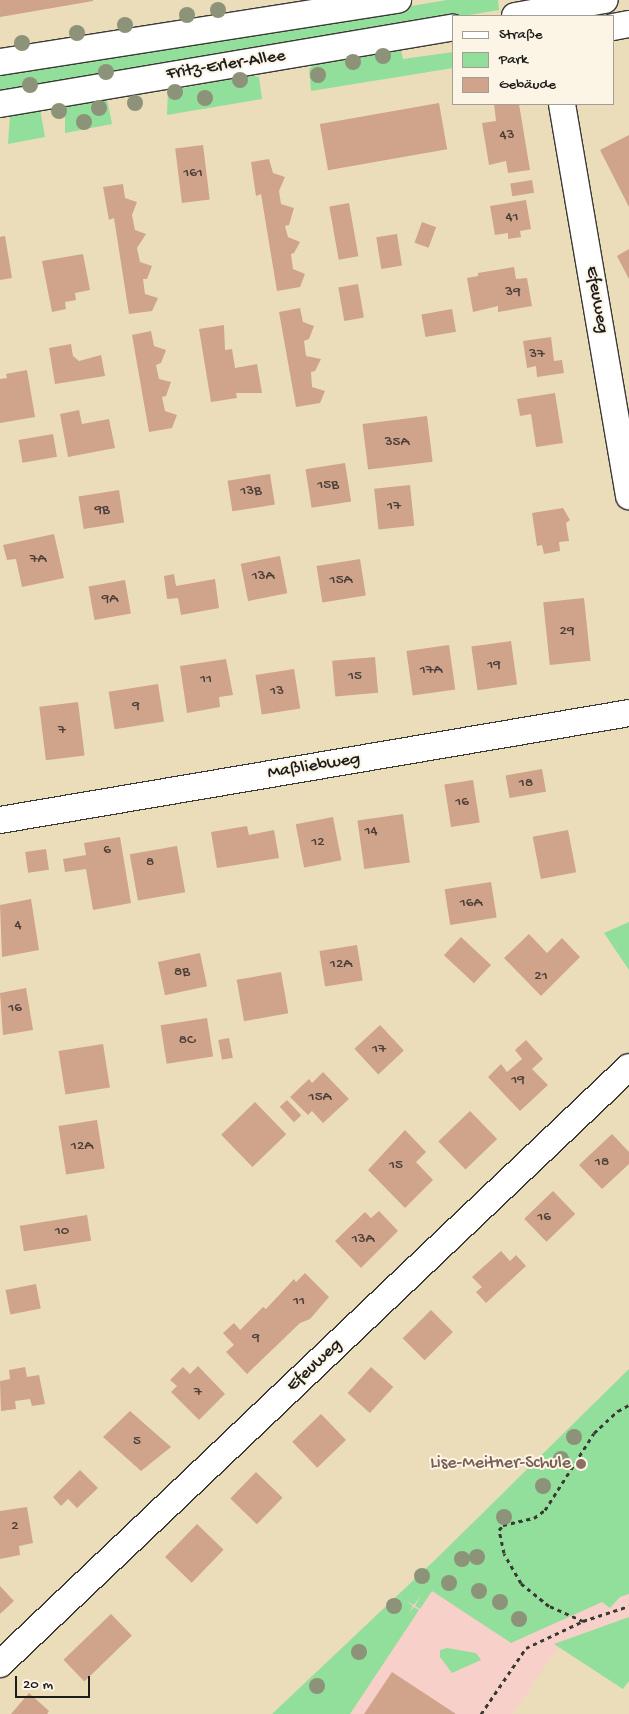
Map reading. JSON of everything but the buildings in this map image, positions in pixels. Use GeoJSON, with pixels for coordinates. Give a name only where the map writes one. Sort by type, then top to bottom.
{"type":"FeatureCollection","features":[{"type":"Feature","properties":{"kind":"street"},"geometry":{"type":"LineString","coordinates":[[519,15],[605,0]]}},
{"type":"Feature","properties":{"kind":"street"},"geometry":{"type":"LineString","coordinates":[[0,62],[388,1]]}},
{"type":"Feature","properties":{"kind":"street"},"geometry":{"type":"LineString","coordinates":[[614,27],[629,24]]}},
{"type":"Feature","properties":{"kind":"street","name":"Fritz-Erler-Allee"},"geometry":{"type":"LineString","coordinates":[[0,104],[452,27]]}},
{"type":"Feature","properties":{"kind":"street","name":"Efeuweg"},"geometry":{"type":"LineString","coordinates":[[562,105],[629,496]]}},
{"type":"Feature","properties":{"kind":"street","name":"Maßliebweg"},"geometry":{"type":"LineString","coordinates":[[0,820],[629,713]]}},
{"type":"Feature","properties":{"kind":"street","name":"Efeuweg"},"geometry":{"type":"LineString","coordinates":[[0,1664],[629,1067]]}},
{"type":"Feature","properties":{"kind":"path"},"geometry":{"type":"LineString","coordinates":[[583,1621],[549,1606],[521,1583],[504,1553],[499,1530],[503,1525],[534,1518],[545,1510],[594,1433],[618,1410],[629,1405]]}},
{"type":"Feature","properties":{"kind":"path"},"geometry":{"type":"LineString","coordinates":[[481,1714],[526,1648],[583,1621],[629,1606]]}},
{"type":"Feature","properties":{"kind":"shaded area","name":"Lise-Meitner-Schule"},"geometry":{"type":"Polygon","coordinates":[[[629,1369],[629,1681],[623,1689],[559,1647],[512,1714],[272,1714],[437,1558],[629,1369]]]}},
{"type":"Feature","properties":{"kind":"green space"},"geometry":{"type":"Polygon","coordinates":[[[447,0],[498,0],[499,10],[469,15],[452,15],[452,18],[0,92],[0,74],[447,0]]]}},
{"type":"Feature","properties":{"kind":"green space"},"geometry":{"type":"Polygon","coordinates":[[[401,50],[403,59],[452,52],[452,68],[311,91],[309,69],[315,64],[401,50]]]}},
{"type":"Feature","properties":{"kind":"green space"},"geometry":{"type":"Polygon","coordinates":[[[250,75],[259,77],[262,99],[167,115],[168,91],[250,75]]]}},
{"type":"Feature","properties":{"kind":"green space"},"geometry":{"type":"Polygon","coordinates":[[[107,99],[112,124],[65,133],[65,106],[107,99]]]}},
{"type":"Feature","properties":{"kind":"green space"},"geometry":{"type":"Polygon","coordinates":[[[40,109],[45,137],[8,144],[10,115],[40,109]]]}},
{"type":"Feature","properties":{"kind":"green space"},"geometry":{"type":"Polygon","coordinates":[[[629,922],[629,970],[604,933],[629,922]]]}},
{"type":"Feature","properties":{"kind":"green space","name":"Lise-Meitner-Schule"},"geometry":{"type":"Polygon","coordinates":[[[629,1369],[629,1594],[620,1597],[610,1608],[602,1602],[511,1643],[432,1591],[420,1609],[415,1606],[421,1595],[414,1605],[406,1601],[413,1606],[409,1613],[414,1607],[419,1610],[350,1714],[272,1714],[437,1558],[629,1369]]]}},
{"type":"Feature","properties":{"kind":"green space"},"geometry":{"type":"Polygon","coordinates":[[[629,1617],[629,1681],[623,1689],[554,1644],[629,1617]]]}},
{"type":"Feature","properties":{"kind":"green space"},"geometry":{"type":"Polygon","coordinates":[[[447,1648],[476,1653],[481,1660],[452,1673],[440,1657],[440,1650],[447,1648]]]}},
{"type":"Feature","properties":{"kind":"place","name":"Lise-Meitner-Schule"},"geometry":{"type":"Point","coordinates":[581,1464]}}]}
